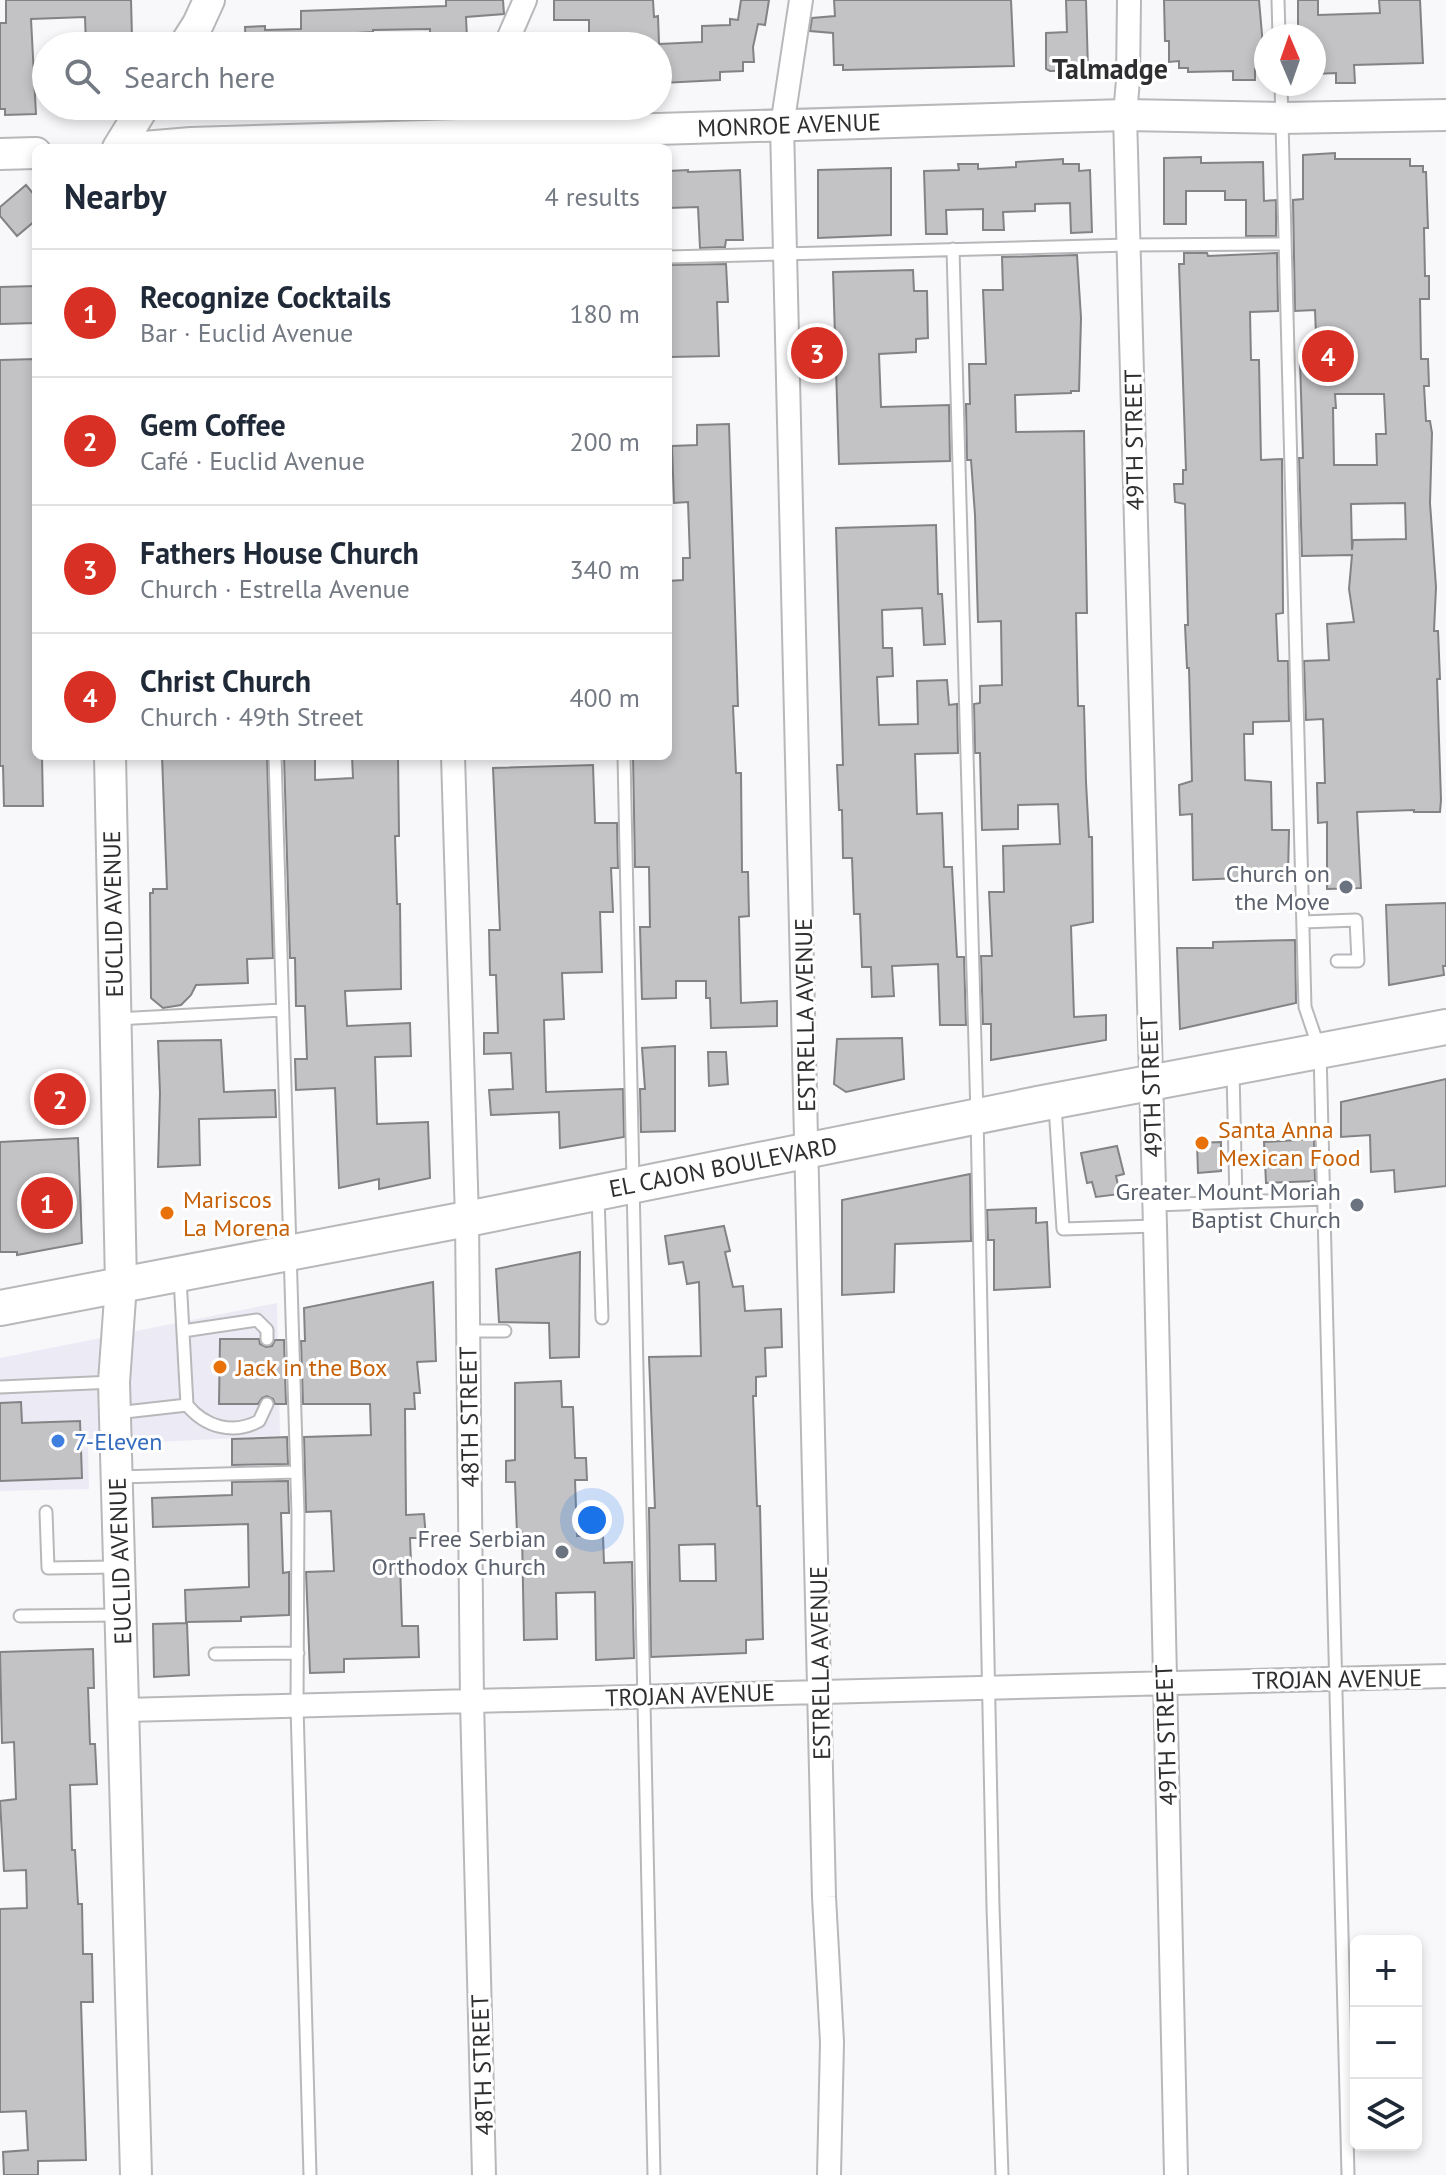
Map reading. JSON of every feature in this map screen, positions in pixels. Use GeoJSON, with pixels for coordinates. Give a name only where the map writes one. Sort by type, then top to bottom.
{"type":"FeatureCollection","features":[{"type":"Feature","properties":{"kind":"main road"},"geometry":{"type":"LineString","coordinates":[[192,32],[209,0]]}},
{"type":"Feature","properties":{"kind":"main road","name":"MONROE AVENUE"},"geometry":{"type":"LineString","coordinates":[[181,144],[461,142],[782,126],[1125,115],[1282,118],[1446,115]]}},
{"type":"Feature","properties":{"kind":"main road"},"geometry":{"type":"LineString","coordinates":[[120,144],[135,120]]}},
{"type":"Feature","properties":{"kind":"main road"},"geometry":{"type":"LineString","coordinates":[[0,154],[32,153]]}},
{"type":"Feature","properties":{"kind":"main road","name":"EUCLID AVENUE"},"geometry":{"type":"LineString","coordinates":[[110,760],[121,1284],[114,1382],[136,2175]]}},
{"type":"Feature","properties":{"kind":"main road","name":"EL CAJON BOULEVARD"},"geometry":{"type":"LineString","coordinates":[[0,1308],[1446,1027]]}},
{"type":"Feature","properties":{"kind":"street"},"geometry":{"type":"LineString","coordinates":[[511,32],[525,0]]}},
{"type":"Feature","properties":{"kind":"street","name":"ESTRELLA AVENUE"},"geometry":{"type":"LineString","coordinates":[[801,0],[782,126],[824,1897],[832,2042],[829,2175]]}},
{"type":"Feature","properties":{"kind":"street","name":"49TH STREET"},"geometry":{"type":"LineString","coordinates":[[1129,0],[1125,115],[1155,1216],[1176,2175]]}},
{"type":"Feature","properties":{"kind":"street"},"geometry":{"type":"LineString","coordinates":[[461,142],[470,120]]}},
{"type":"Feature","properties":{"kind":"street","name":"48TH STREET"},"geometry":{"type":"LineString","coordinates":[[453,760],[467,1219],[472,1701],[484,2175]]}},
{"type":"Feature","properties":{"kind":"street","name":"TROJAN AVENUE"},"geometry":{"type":"LineString","coordinates":[[125,1710],[1446,1676]]}},
{"type":"Feature","properties":{"kind":"lane"},"geometry":{"type":"LineString","coordinates":[[1278,0],[1279,24]]}},
{"type":"Feature","properties":{"kind":"lane"},"geometry":{"type":"LineString","coordinates":[[1281,96],[1305,1007],[1320,1051],[1348,2175]]}},
{"type":"Feature","properties":{"kind":"lane"},"geometry":{"type":"LineString","coordinates":[[672,257],[1285,244]]}},
{"type":"Feature","properties":{"kind":"lane"},"geometry":{"type":"LineString","coordinates":[[953,249],[1002,2175]]}},
{"type":"Feature","properties":{"kind":"lane"},"geometry":{"type":"LineString","coordinates":[[275,760],[296,1472],[297,1706],[310,2175]]}},
{"type":"Feature","properties":{"kind":"lane"},"geometry":{"type":"LineString","coordinates":[[624,760],[654,2175]]}},
{"type":"Feature","properties":{"kind":"lane"},"geometry":{"type":"LineString","coordinates":[[1303,922],[1356,920],[1358,961],[1337,961]]}},
{"type":"Feature","properties":{"kind":"lane"},"geometry":{"type":"LineString","coordinates":[[115,1019],[282,1010]]}},
{"type":"Feature","properties":{"kind":"lane"},"geometry":{"type":"LineString","coordinates":[[1233,1068],[1236,1202]]}},
{"type":"Feature","properties":{"kind":"lane"},"geometry":{"type":"LineString","coordinates":[[1055,1101],[1063,1229],[1236,1202],[1324,1199]]}},
{"type":"Feature","properties":{"kind":"lane"},"geometry":{"type":"LineString","coordinates":[[598,1192],[602,1318]]}},
{"type":"Feature","properties":{"kind":"lane"},"geometry":{"type":"LineString","coordinates":[[180,1273],[187,1405],[204,1422],[236,1428],[259,1421],[267,1404]]}},
{"type":"Feature","properties":{"kind":"lane"},"geometry":{"type":"LineString","coordinates":[[183,1331],[257,1320],[267,1330],[267,1339]]}},
{"type":"Feature","properties":{"kind":"lane"},"geometry":{"type":"LineString","coordinates":[[468,1331],[505,1331]]}},
{"type":"Feature","properties":{"kind":"lane"},"geometry":{"type":"LineString","coordinates":[[0,1387],[114,1382]]}},
{"type":"Feature","properties":{"kind":"lane"},"geometry":{"type":"LineString","coordinates":[[115,1413],[187,1405]]}},
{"type":"Feature","properties":{"kind":"lane"},"geometry":{"type":"LineString","coordinates":[[117,1477],[296,1472]]}},
{"type":"Feature","properties":{"kind":"lane"},"geometry":{"type":"LineString","coordinates":[[46,1512],[48,1568],[120,1567]]}},
{"type":"Feature","properties":{"kind":"lane"},"geometry":{"type":"LineString","coordinates":[[20,1616],[122,1615]]}},
{"type":"Feature","properties":{"kind":"lane"},"geometry":{"type":"LineString","coordinates":[[215,1654],[298,1653]]}},
{"type":"Feature","properties":{"kind":"shaded area"},"geometry":{"type":"Polygon","coordinates":[[[277,1303],[280,1436],[88,1445],[89,1489],[0,1491],[0,1358],[277,1303]]]}},
{"type":"Feature","properties":{"kind":"building"},"geometry":{"type":"Polygon","coordinates":[[[6,0],[131,0],[132,32],[86,32],[85,17],[31,19],[32,114],[5,115],[5,109],[0,109],[0,23],[6,23],[6,0]]]}},
{"type":"Feature","properties":{"kind":"building"},"geometry":{"type":"Polygon","coordinates":[[[446,0],[503,0],[504,14],[466,17],[467,32],[430,32],[430,29],[245,32],[245,27],[301,29],[301,11],[446,6],[446,0]]]}},
{"type":"Feature","properties":{"kind":"building"},"geometry":{"type":"Polygon","coordinates":[[[554,0],[653,0],[659,32],[589,32],[589,20],[554,20],[554,0]]]}},
{"type":"Feature","properties":{"kind":"building"},"geometry":{"type":"Polygon","coordinates":[[[741,0],[769,0],[765,25],[758,24],[753,47],[754,62],[743,62],[743,71],[720,72],[720,80],[672,82],[672,43],[702,42],[702,26],[730,25],[730,19],[738,20],[741,0]]]}},
{"type":"Feature","properties":{"kind":"building"},"geometry":{"type":"Polygon","coordinates":[[[834,0],[1011,0],[1014,66],[843,70],[843,65],[834,65],[833,33],[810,31],[812,18],[835,16],[834,0]]]}},
{"type":"Feature","properties":{"kind":"building"},"geometry":{"type":"Polygon","coordinates":[[[1066,0],[1086,0],[1088,70],[1046,69],[1046,33],[1067,32],[1066,0]]]}},
{"type":"Feature","properties":{"kind":"building"},"geometry":{"type":"Polygon","coordinates":[[[1164,0],[1259,0],[1261,24],[1254,24],[1254,80],[1233,80],[1233,71],[1188,72],[1188,68],[1179,68],[1179,61],[1169,62],[1169,41],[1165,41],[1164,0]]]}},
{"type":"Feature","properties":{"kind":"building"},"geometry":{"type":"Polygon","coordinates":[[[1298,0],[1318,0],[1318,15],[1380,13],[1379,0],[1420,0],[1423,63],[1354,65],[1355,83],[1336,83],[1336,73],[1326,73],[1326,24],[1298,24],[1298,0]]]}},
{"type":"Feature","properties":{"kind":"building"},"geometry":{"type":"Polygon","coordinates":[[[1335,153],[1335,159],[1410,159],[1410,166],[1423,166],[1423,172],[1426,172],[1428,228],[1424,228],[1425,276],[1429,276],[1429,299],[1420,299],[1421,359],[1428,359],[1429,386],[1424,386],[1426,421],[1430,421],[1432,433],[1430,503],[1436,587],[1434,631],[1438,631],[1440,679],[1437,679],[1440,812],[1357,812],[1361,888],[1327,889],[1327,822],[1318,823],[1317,783],[1325,783],[1323,719],[1306,720],[1304,661],[1329,660],[1327,624],[1354,622],[1349,589],[1352,555],[1302,556],[1300,361],[1317,360],[1315,310],[1295,311],[1293,200],[1303,199],[1303,155],[1335,153]],[[1335,394],[1334,465],[1377,465],[1376,434],[1386,434],[1384,394],[1335,394]],[[1405,503],[1351,504],[1352,550],[1353,540],[1406,539],[1405,503]]]}},
{"type":"Feature","properties":{"kind":"building"},"geometry":{"type":"Polygon","coordinates":[[[1201,157],[1201,163],[1263,162],[1264,201],[1276,200],[1276,236],[1246,236],[1246,200],[1225,200],[1225,191],[1186,191],[1186,224],[1164,224],[1164,158],[1201,157]]]}},
{"type":"Feature","properties":{"kind":"building"},"geometry":{"type":"Polygon","coordinates":[[[1063,159],[1063,164],[1079,164],[1079,171],[1090,170],[1092,232],[1071,233],[1070,203],[1035,204],[1035,211],[1003,212],[1004,230],[983,230],[983,209],[946,210],[947,234],[926,234],[924,171],[959,170],[958,164],[978,164],[978,169],[1016,167],[1016,162],[1063,159]]]}},
{"type":"Feature","properties":{"kind":"building"},"geometry":{"type":"Polygon","coordinates":[[[891,168],[891,235],[818,238],[818,170],[891,168]]]}},
{"type":"Feature","properties":{"kind":"building"},"geometry":{"type":"Polygon","coordinates":[[[740,170],[743,240],[726,240],[725,247],[700,248],[698,207],[672,208],[672,171],[740,170]]]}},
{"type":"Feature","properties":{"kind":"building"},"geometry":{"type":"Polygon","coordinates":[[[26,185],[32,192],[32,223],[17,236],[0,216],[0,207],[26,185]]]}},
{"type":"Feature","properties":{"kind":"building"},"geometry":{"type":"Polygon","coordinates":[[[1184,253],[1207,253],[1208,256],[1277,253],[1278,311],[1250,312],[1251,360],[1259,360],[1261,460],[1282,459],[1283,613],[1276,614],[1278,661],[1288,661],[1289,721],[1253,722],[1253,734],[1244,734],[1245,780],[1271,782],[1272,830],[1289,830],[1288,876],[1193,880],[1192,814],[1180,815],[1179,785],[1192,781],[1185,625],[1188,625],[1185,504],[1175,502],[1174,484],[1183,484],[1183,470],[1186,470],[1179,264],[1184,264],[1184,253]]]}},
{"type":"Feature","properties":{"kind":"building"},"geometry":{"type":"Polygon","coordinates":[[[1077,255],[1081,318],[1079,391],[1015,395],[1016,432],[1084,431],[1087,613],[1076,613],[1078,706],[1084,706],[1089,837],[1092,837],[1093,922],[1071,926],[1074,1017],[1106,1015],[1106,1040],[991,1060],[991,1024],[983,1024],[981,956],[992,956],[989,892],[1004,892],[1003,846],[1060,844],[1058,804],[1018,805],[1018,829],[982,830],[980,753],[975,753],[974,704],[980,703],[980,686],[1002,685],[1001,621],[978,622],[975,515],[971,460],[967,460],[969,364],[986,364],[983,290],[1003,290],[1002,257],[1077,255]]]}},
{"type":"Feature","properties":{"kind":"building"},"geometry":{"type":"Polygon","coordinates":[[[726,264],[728,302],[717,302],[719,356],[672,357],[672,265],[726,264]]]}},
{"type":"Feature","properties":{"kind":"building"},"geometry":{"type":"Polygon","coordinates":[[[913,270],[914,291],[927,291],[928,338],[916,339],[916,352],[879,354],[881,407],[949,405],[950,461],[839,464],[833,272],[913,270]]]}},
{"type":"Feature","properties":{"kind":"building"},"geometry":{"type":"Polygon","coordinates":[[[32,286],[32,323],[0,324],[0,287],[32,286]]]}},
{"type":"Feature","properties":{"kind":"building"},"geometry":{"type":"Polygon","coordinates":[[[32,359],[32,760],[42,760],[43,806],[4,806],[3,766],[0,766],[0,360],[32,359]]]}},
{"type":"Feature","properties":{"kind":"building"},"geometry":{"type":"Polygon","coordinates":[[[729,424],[738,706],[733,706],[736,773],[741,773],[742,872],[748,872],[749,916],[739,917],[741,1003],[777,1001],[777,1026],[711,1028],[706,981],[676,981],[676,998],[642,999],[640,927],[650,927],[649,867],[635,867],[633,760],[672,760],[672,581],[683,580],[683,558],[690,558],[688,502],[674,503],[672,446],[697,445],[697,425],[729,424]]]}},
{"type":"Feature","properties":{"kind":"building"},"geometry":{"type":"Polygon","coordinates":[[[936,525],[938,594],[942,594],[945,644],[924,645],[922,608],[882,610],[883,648],[892,648],[893,676],[877,677],[879,725],[918,724],[917,681],[947,680],[949,705],[957,704],[958,753],[915,754],[917,814],[942,813],[944,867],[952,867],[957,957],[964,957],[966,1025],[940,1025],[938,964],[892,966],[894,996],[872,997],[871,967],[862,967],[860,914],[854,914],[852,858],[843,858],[842,810],[839,810],[837,765],[843,765],[836,528],[936,525]]]}},
{"type":"Feature","properties":{"kind":"building"},"geometry":{"type":"Polygon","coordinates":[[[162,760],[267,760],[273,958],[247,959],[248,983],[196,985],[181,1005],[163,1008],[151,998],[150,893],[153,889],[167,889],[162,760]]]}},
{"type":"Feature","properties":{"kind":"building"},"geometry":{"type":"Polygon","coordinates":[[[284,760],[315,760],[315,780],[353,778],[352,760],[398,760],[399,836],[395,836],[401,989],[345,991],[347,1026],[410,1023],[411,1056],[375,1057],[377,1124],[428,1122],[430,1178],[379,1189],[379,1179],[339,1188],[335,1088],[296,1090],[295,1059],[307,1059],[305,1006],[296,1006],[295,958],[290,958],[284,760]]]}},
{"type":"Feature","properties":{"kind":"building"},"geometry":{"type":"Polygon","coordinates":[[[593,765],[595,823],[617,823],[618,868],[611,868],[613,912],[600,912],[602,972],[562,973],[564,1019],[544,1020],[546,1092],[623,1089],[624,1137],[560,1148],[559,1112],[491,1115],[489,1090],[513,1089],[511,1053],[484,1054],[484,1033],[498,1033],[496,975],[490,975],[489,930],[500,930],[493,768],[593,765]]]}},
{"type":"Feature","properties":{"kind":"building"},"geometry":{"type":"Polygon","coordinates":[[[1446,903],[1444,975],[1389,985],[1386,905],[1446,903]]]}},
{"type":"Feature","properties":{"kind":"building"},"geometry":{"type":"Polygon","coordinates":[[[1295,940],[1296,1003],[1180,1029],[1177,948],[1213,948],[1213,942],[1295,940]]]}},
{"type":"Feature","properties":{"kind":"building"},"geometry":{"type":"Polygon","coordinates":[[[902,1038],[904,1079],[846,1092],[834,1084],[837,1039],[902,1038]]]}},
{"type":"Feature","properties":{"kind":"building"},"geometry":{"type":"Polygon","coordinates":[[[221,1040],[224,1092],[275,1090],[276,1117],[199,1119],[200,1165],[158,1167],[158,1041],[221,1040]]]}},
{"type":"Feature","properties":{"kind":"building"},"geometry":{"type":"Polygon","coordinates":[[[675,1046],[675,1131],[641,1132],[640,1089],[645,1089],[642,1048],[675,1046]]]}},
{"type":"Feature","properties":{"kind":"building"},"geometry":{"type":"Polygon","coordinates":[[[708,1052],[726,1052],[728,1084],[709,1086],[708,1052]]]}},
{"type":"Feature","properties":{"kind":"building"},"geometry":{"type":"Polygon","coordinates":[[[1446,1079],[1446,1186],[1395,1192],[1394,1170],[1371,1172],[1370,1135],[1341,1137],[1341,1102],[1446,1079]]]}},
{"type":"Feature","properties":{"kind":"building"},"geometry":{"type":"Polygon","coordinates":[[[78,1138],[82,1243],[17,1255],[17,1252],[0,1252],[0,1142],[78,1138]]]}},
{"type":"Feature","properties":{"kind":"building"},"geometry":{"type":"Polygon","coordinates":[[[1314,1139],[1315,1181],[1266,1183],[1264,1142],[1314,1139]]]}},
{"type":"Feature","properties":{"kind":"building"},"geometry":{"type":"Polygon","coordinates":[[[1221,1142],[1221,1171],[1198,1173],[1197,1143],[1221,1142]]]}},
{"type":"Feature","properties":{"kind":"building"},"geometry":{"type":"Polygon","coordinates":[[[1117,1146],[1124,1174],[1116,1176],[1120,1194],[1096,1197],[1092,1182],[1087,1183],[1081,1153],[1117,1146]]]}},
{"type":"Feature","properties":{"kind":"building"},"geometry":{"type":"Polygon","coordinates":[[[970,1174],[971,1241],[895,1244],[894,1292],[842,1295],[842,1200],[970,1174]]]}},
{"type":"Feature","properties":{"kind":"building"},"geometry":{"type":"Polygon","coordinates":[[[1036,1208],[1036,1223],[1047,1222],[1050,1287],[994,1290],[994,1240],[988,1240],[987,1210],[1036,1208]]]}},
{"type":"Feature","properties":{"kind":"building"},"geometry":{"type":"Polygon","coordinates":[[[724,1226],[730,1251],[725,1252],[733,1287],[743,1286],[745,1311],[781,1309],[782,1347],[765,1348],[766,1376],[756,1377],[756,1396],[753,1396],[757,1506],[760,1506],[763,1639],[746,1640],[746,1653],[651,1657],[649,1508],[655,1508],[649,1357],[701,1356],[699,1282],[687,1284],[683,1262],[669,1264],[665,1236],[724,1226]],[[715,1544],[679,1545],[680,1581],[716,1581],[715,1544]]]}},
{"type":"Feature","properties":{"kind":"building"},"geometry":{"type":"Polygon","coordinates":[[[580,1252],[579,1357],[550,1358],[549,1323],[499,1322],[496,1269],[580,1252]]]}},
{"type":"Feature","properties":{"kind":"building"},"geometry":{"type":"Polygon","coordinates":[[[433,1282],[436,1361],[417,1362],[420,1393],[414,1393],[415,1409],[405,1409],[406,1515],[424,1514],[426,1538],[410,1538],[411,1562],[400,1563],[402,1626],[418,1626],[419,1657],[344,1659],[344,1672],[310,1673],[306,1572],[334,1571],[331,1511],[306,1512],[304,1437],[371,1435],[370,1404],[303,1404],[301,1341],[305,1341],[304,1308],[433,1282]]]}},
{"type":"Feature","properties":{"kind":"building"},"geometry":{"type":"Polygon","coordinates":[[[220,1339],[259,1339],[260,1344],[266,1347],[272,1346],[275,1340],[284,1340],[286,1404],[275,1404],[267,1396],[258,1404],[219,1404],[220,1339]]]}},
{"type":"Feature","properties":{"kind":"building"},"geometry":{"type":"Polygon","coordinates":[[[561,1381],[562,1407],[573,1407],[575,1458],[586,1458],[587,1480],[575,1480],[577,1536],[603,1536],[604,1563],[632,1562],[634,1658],[596,1660],[595,1592],[556,1593],[557,1639],[524,1640],[522,1533],[517,1534],[515,1482],[506,1482],[506,1461],[515,1460],[515,1383],[561,1381]]]}},
{"type":"Feature","properties":{"kind":"building"},"geometry":{"type":"Polygon","coordinates":[[[21,1402],[22,1423],[80,1421],[82,1478],[0,1481],[0,1403],[21,1402]]]}},
{"type":"Feature","properties":{"kind":"building"},"geometry":{"type":"Polygon","coordinates":[[[287,1437],[288,1464],[232,1465],[232,1439],[287,1437]]]}},
{"type":"Feature","properties":{"kind":"building"},"geometry":{"type":"Polygon","coordinates":[[[288,1481],[289,1513],[281,1513],[283,1573],[289,1572],[289,1615],[241,1617],[241,1621],[186,1622],[185,1590],[249,1587],[248,1524],[153,1527],[152,1498],[232,1495],[232,1482],[288,1481]]]}},
{"type":"Feature","properties":{"kind":"building"},"geometry":{"type":"Polygon","coordinates":[[[187,1623],[189,1675],[154,1677],[153,1624],[187,1623]]]}},
{"type":"Feature","properties":{"kind":"building"},"geometry":{"type":"Polygon","coordinates":[[[93,1649],[94,1688],[88,1688],[90,1744],[95,1744],[97,1784],[70,1785],[72,1850],[75,1850],[78,1904],[82,1904],[83,1954],[92,1954],[93,2002],[81,2002],[86,2160],[38,2161],[38,2175],[4,2175],[3,2152],[28,2150],[26,2111],[0,2112],[0,1909],[27,1908],[26,1870],[4,1871],[0,1801],[16,1799],[14,1742],[2,1743],[0,1652],[93,1649]]]}},
{"type":"Feature","properties":{"kind":"place","name":"Fathers House Church"},"geometry":{"type":"Point","coordinates":[817,353]}},
{"type":"Feature","properties":{"kind":"place","name":"Christ Church"},"geometry":{"type":"Point","coordinates":[1328,356]}},
{"type":"Feature","properties":{"kind":"place","name":"Church on the Move"},"geometry":{"type":"Point","coordinates":[1346,887]}},
{"type":"Feature","properties":{"kind":"place","name":"Gem Coffee"},"geometry":{"type":"Point","coordinates":[60,1099]}},
{"type":"Feature","properties":{"kind":"place","name":"Santa Anna Mexican Food"},"geometry":{"type":"Point","coordinates":[1202,1143]}},
{"type":"Feature","properties":{"kind":"place","name":"Recognize Cocktails"},"geometry":{"type":"Point","coordinates":[47,1203]}},
{"type":"Feature","properties":{"kind":"place","name":"Greater Mount Moriah Baptist Church"},"geometry":{"type":"Point","coordinates":[1357,1205]}},
{"type":"Feature","properties":{"kind":"place","name":"Mariscos La Morena"},"geometry":{"type":"Point","coordinates":[167,1213]}},
{"type":"Feature","properties":{"kind":"place","name":"Jack in the Box"},"geometry":{"type":"Point","coordinates":[220,1367]}},
{"type":"Feature","properties":{"kind":"place","name":"7-Eleven"},"geometry":{"type":"Point","coordinates":[58,1441]}},
{"type":"Feature","properties":{"kind":"place","name":"Free Serbian Orthodox Church"},"geometry":{"type":"Point","coordinates":[562,1552]}},
{"type":"Feature","properties":{"kind":"district","name":"Talmadge"},"geometry":{"type":"Point","coordinates":[1110,68]}}]}
